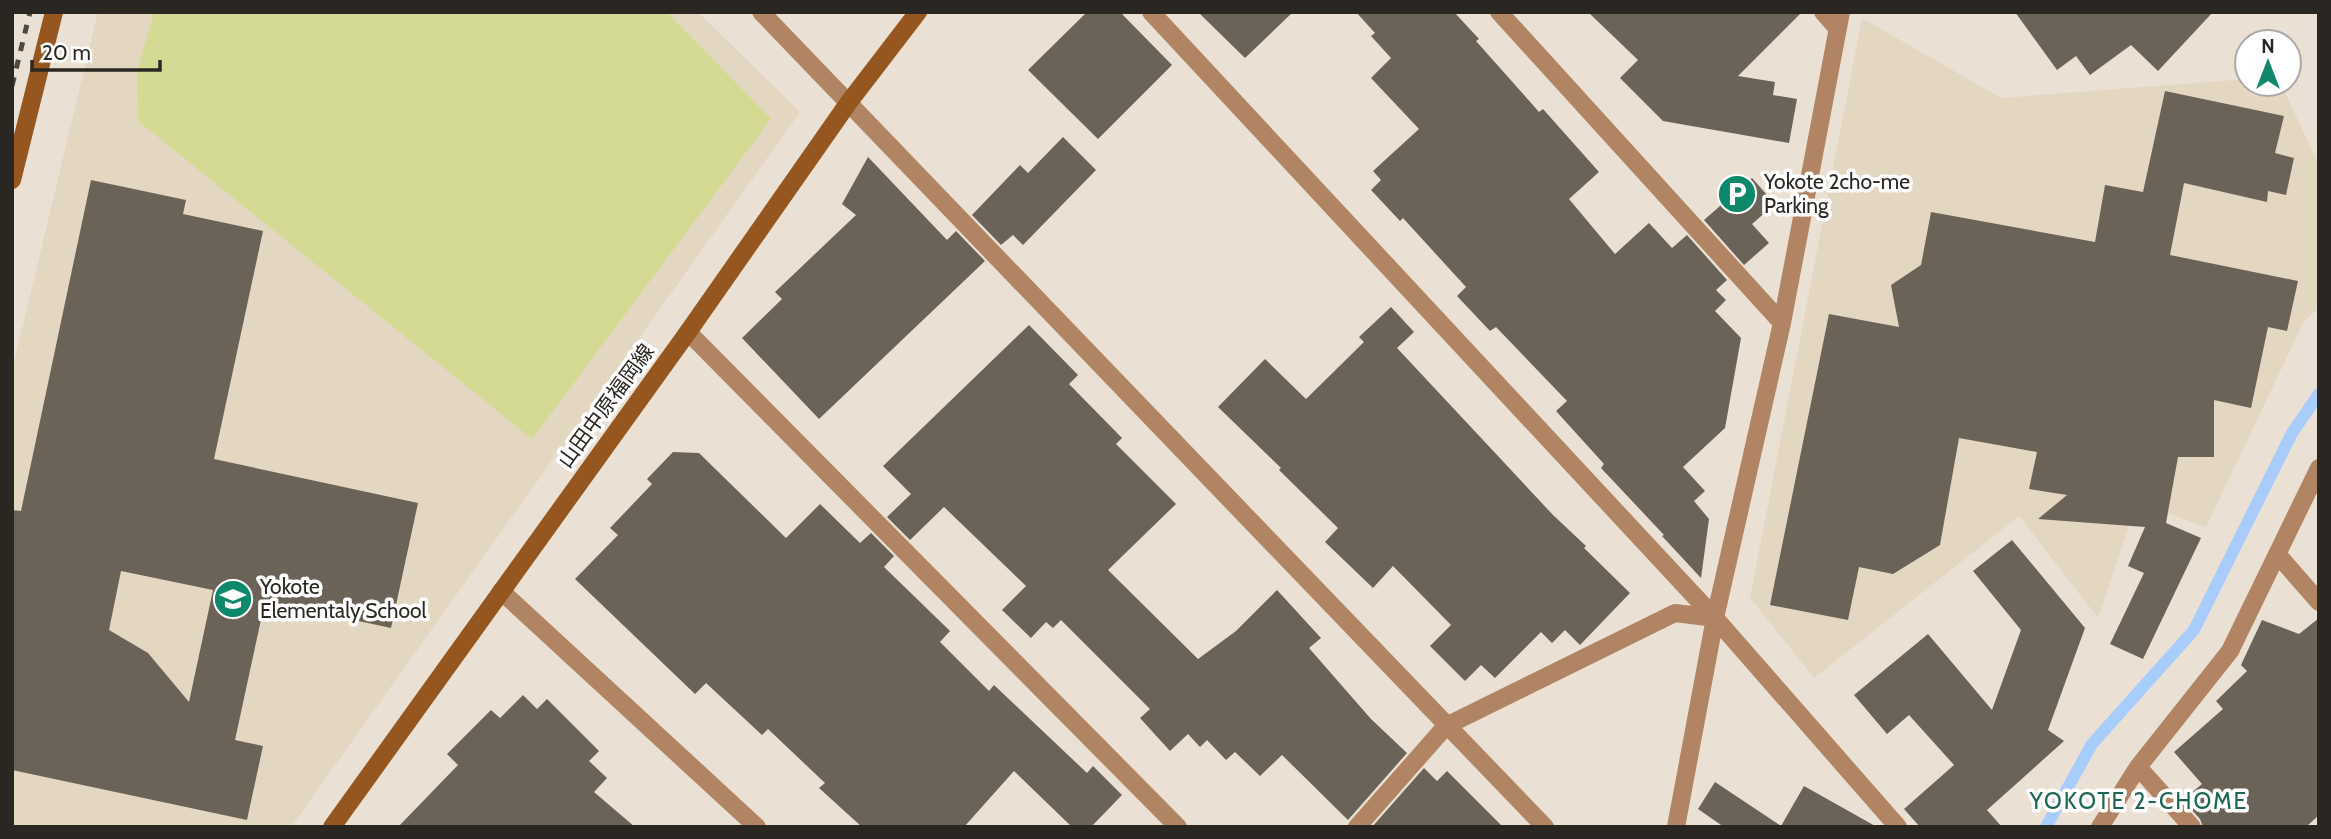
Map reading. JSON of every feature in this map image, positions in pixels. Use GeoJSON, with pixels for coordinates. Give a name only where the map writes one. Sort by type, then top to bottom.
{"type":"FeatureCollection","features":[{"type":"Feature","properties":{"kind":"main road"},"geometry":{"type":"LineString","coordinates":[[12,180],[54,12]]}},
{"type":"Feature","properties":{"kind":"main road","name":"山田中原福岡線"},"geometry":{"type":"LineString","coordinates":[[332,827],[688,332],[849,102],[918,12]]}},
{"type":"Feature","properties":{"kind":"street"},"geometry":{"type":"LineString","coordinates":[[761,12],[1545,827]]}},
{"type":"Feature","properties":{"kind":"street"},"geometry":{"type":"LineString","coordinates":[[1151,12],[1715,618],[1898,827]]}},
{"type":"Feature","properties":{"kind":"street"},"geometry":{"type":"LineString","coordinates":[[1499,12],[1782,323]]}},
{"type":"Feature","properties":{"kind":"street"},"geometry":{"type":"LineString","coordinates":[[1676,827],[1715,618],[1782,323],[1840,20],[1823,12]]}},
{"type":"Feature","properties":{"kind":"street"},"geometry":{"type":"LineString","coordinates":[[688,332],[1178,827]]}},
{"type":"Feature","properties":{"kind":"street"},"geometry":{"type":"LineString","coordinates":[[2100,827],[2138,767],[2230,651],[2319,468]]}},
{"type":"Feature","properties":{"kind":"street"},"geometry":{"type":"LineString","coordinates":[[2277,554],[2319,602]]}},
{"type":"Feature","properties":{"kind":"street"},"geometry":{"type":"LineString","coordinates":[[501,591],[757,827]]}},
{"type":"Feature","properties":{"kind":"street"},"geometry":{"type":"LineString","coordinates":[[1357,827],[1447,726],[1675,613],[1715,618]]}},
{"type":"Feature","properties":{"kind":"street"},"geometry":{"type":"LineString","coordinates":[[2138,767],[2192,827]]}},
{"type":"Feature","properties":{"kind":"shaded area","name":"Yokote Elementaly School"},"geometry":{"type":"Polygon","coordinates":[[[98,12],[698,12],[800,112],[291,827],[12,826],[12,371],[98,12]]]}},
{"type":"Feature","properties":{"kind":"shaded area"},"geometry":{"type":"Polygon","coordinates":[[[1862,18],[2001,98],[2233,80],[2233,98],[2288,98],[2319,165],[2319,308],[2304,321],[2206,527],[2137,502],[2098,618],[2019,516],[1814,678],[1750,598],[1862,18]]]}},
{"type":"Feature","properties":{"kind":"green space"},"geometry":{"type":"Polygon","coordinates":[[[154,12],[667,12],[771,119],[532,439],[138,121],[137,71],[154,12]]]}},
{"type":"Feature","properties":{"kind":"building"},"geometry":{"type":"Polygon","coordinates":[[[1087,12],[1120,12],[1172,65],[1098,139],[1028,70],[1087,12]]]}},
{"type":"Feature","properties":{"kind":"building"},"geometry":{"type":"Polygon","coordinates":[[[1198,12],[1293,12],[1245,58],[1198,12]]]}},
{"type":"Feature","properties":{"kind":"building"},"geometry":{"type":"Polygon","coordinates":[[[1356,12],[1454,12],[1539,112],[1543,109],[1599,172],[1569,199],[1615,254],[1649,223],[1672,248],[1687,235],[1727,280],[1716,290],[1726,300],[1715,311],[1741,338],[1725,428],[1683,467],[1705,491],[1694,501],[1709,519],[1701,578],[1601,468],[1604,464],[1556,411],[1567,401],[1496,327],[1490,331],[1457,296],[1466,287],[1403,218],[1400,221],[1371,190],[1381,180],[1373,171],[1419,129],[1371,78],[1391,58],[1371,36],[1375,33],[1356,12]]]}},
{"type":"Feature","properties":{"kind":"building"},"geometry":{"type":"Polygon","coordinates":[[[1588,12],[1802,12],[1738,76],[1775,82],[1773,95],[1797,99],[1789,143],[1663,121],[1620,78],[1638,60],[1588,12]]]}},
{"type":"Feature","properties":{"kind":"building"},"geometry":{"type":"Polygon","coordinates":[[[2015,12],[2213,12],[2158,71],[2131,45],[2090,75],[2076,56],[2057,70],[2015,12]]]}},
{"type":"Feature","properties":{"kind":"building"},"geometry":{"type":"Polygon","coordinates":[[[2165,91],[2284,116],[2275,153],[2294,158],[2286,195],[2268,191],[2267,202],[2184,183],[2170,255],[2298,281],[2287,331],[2268,327],[2251,408],[2214,400],[2214,457],[2178,457],[2166,523],[2201,538],[2143,659],[2110,644],[2144,573],[2128,566],[2145,527],[2038,519],[2067,495],[2029,489],[2037,452],[1959,438],[1940,545],[1893,574],[1859,567],[1848,620],[1770,605],[1829,314],[1899,327],[1891,285],[1921,265],[1931,212],[2095,242],[2105,185],[2143,192],[2165,91]]]}},
{"type":"Feature","properties":{"kind":"building"},"geometry":{"type":"Polygon","coordinates":[[[1063,137],[1096,170],[1023,245],[1013,235],[1001,245],[972,215],[1020,165],[1028,173],[1063,137]]]}},
{"type":"Feature","properties":{"kind":"building"},"geometry":{"type":"Polygon","coordinates":[[[868,157],[947,240],[956,231],[985,261],[819,419],[742,338],[782,299],[775,292],[856,215],[842,204],[868,157]]]}},
{"type":"Feature","properties":{"kind":"building"},"geometry":{"type":"Polygon","coordinates":[[[1752,178],[1775,204],[1752,224],[1769,243],[1744,265],[1704,220],[1752,178]]]}},
{"type":"Feature","properties":{"kind":"building"},"geometry":{"type":"Polygon","coordinates":[[[91,180],[186,200],[183,214],[263,231],[214,459],[418,503],[391,628],[265,601],[235,740],[263,746],[247,820],[12,770],[12,510],[21,511],[91,180]],[[121,571],[109,630],[148,653],[189,702],[213,590],[121,571]]]}},
{"type":"Feature","properties":{"kind":"building"},"geometry":{"type":"Polygon","coordinates":[[[1391,307],[1414,332],[1397,348],[1553,515],[1586,546],[1584,548],[1630,593],[1580,645],[1565,630],[1552,643],[1541,632],[1495,678],[1481,665],[1465,681],[1430,646],[1451,625],[1393,566],[1373,588],[1325,542],[1338,528],[1218,407],[1265,359],[1306,399],[1364,342],[1359,337],[1391,307]]]}},
{"type":"Feature","properties":{"kind":"building"},"geometry":{"type":"Polygon","coordinates":[[[1029,325],[1078,375],[1069,384],[1122,438],[1116,444],[1176,504],[1108,570],[1198,659],[1236,631],[1277,590],[1321,638],[1309,648],[1371,719],[1407,753],[1348,820],[1282,755],[1260,776],[1235,752],[1226,760],[1207,740],[1200,747],[1188,734],[1170,751],[1140,718],[1150,709],[1061,620],[1053,628],[1046,622],[1031,638],[1002,610],[1026,586],[944,507],[910,540],[887,517],[911,494],[883,466],[1029,325]]]}},
{"type":"Feature","properties":{"kind":"building"},"geometry":{"type":"Polygon","coordinates":[[[673,452],[699,453],[786,538],[820,504],[860,543],[871,533],[894,556],[884,567],[950,631],[940,642],[989,691],[994,685],[1087,773],[1093,766],[1122,795],[1091,827],[1072,827],[1014,771],[964,827],[862,827],[819,788],[825,783],[768,729],[762,735],[706,683],[695,694],[575,579],[618,535],[610,528],[652,484],[647,479],[673,452]]]}},
{"type":"Feature","properties":{"kind":"building"},"geometry":{"type":"Polygon","coordinates":[[[2012,540],[2085,628],[2048,730],[2064,741],[1987,810],[2002,827],[1920,827],[1904,809],[1954,765],[1909,715],[1887,734],[1854,695],[1928,634],[1992,710],[2021,630],[1973,571],[2012,540]]]}},
{"type":"Feature","properties":{"kind":"building"},"geometry":{"type":"Polygon","coordinates":[[[2319,618],[2319,815],[2306,827],[2203,827],[2200,819],[2183,800],[2202,784],[2174,752],[2223,709],[2216,701],[2247,671],[2241,665],[2262,620],[2299,634],[2319,618]]]}},
{"type":"Feature","properties":{"kind":"building"},"geometry":{"type":"Polygon","coordinates":[[[523,695],[537,709],[547,699],[599,751],[589,761],[607,778],[594,792],[635,827],[398,827],[458,765],[447,754],[491,710],[500,718],[523,695]]]}},
{"type":"Feature","properties":{"kind":"building"},"geometry":{"type":"Polygon","coordinates":[[[1424,768],[1437,781],[1447,771],[1503,827],[1372,827],[1424,768]]]}},
{"type":"Feature","properties":{"kind":"building"},"geometry":{"type":"Polygon","coordinates":[[[1715,782],[1781,826],[1804,786],[1877,827],[1724,827],[1698,809],[1715,782]]]}},
{"type":"Feature","properties":{"kind":"waterway"},"geometry":{"type":"LineString","coordinates":[[2046,827],[2092,744],[2194,630],[2292,433],[2319,394]]}},
{"type":"Feature","properties":{"kind":"railway"},"geometry":{"type":"LineString","coordinates":[[12,86],[30,12]]}},
{"type":"Feature","properties":{"kind":"place","name":"Yokote 2cho-me Parking"},"geometry":{"type":"Point","coordinates":[1737,194]}},
{"type":"Feature","properties":{"kind":"place","name":"Yokote Elementaly School"},"geometry":{"type":"Point","coordinates":[233,599]}},
{"type":"Feature","properties":{"kind":"district","name":"YOKOTE 2-CHOME"},"geometry":{"type":"Point","coordinates":[2139,801]}}]}
